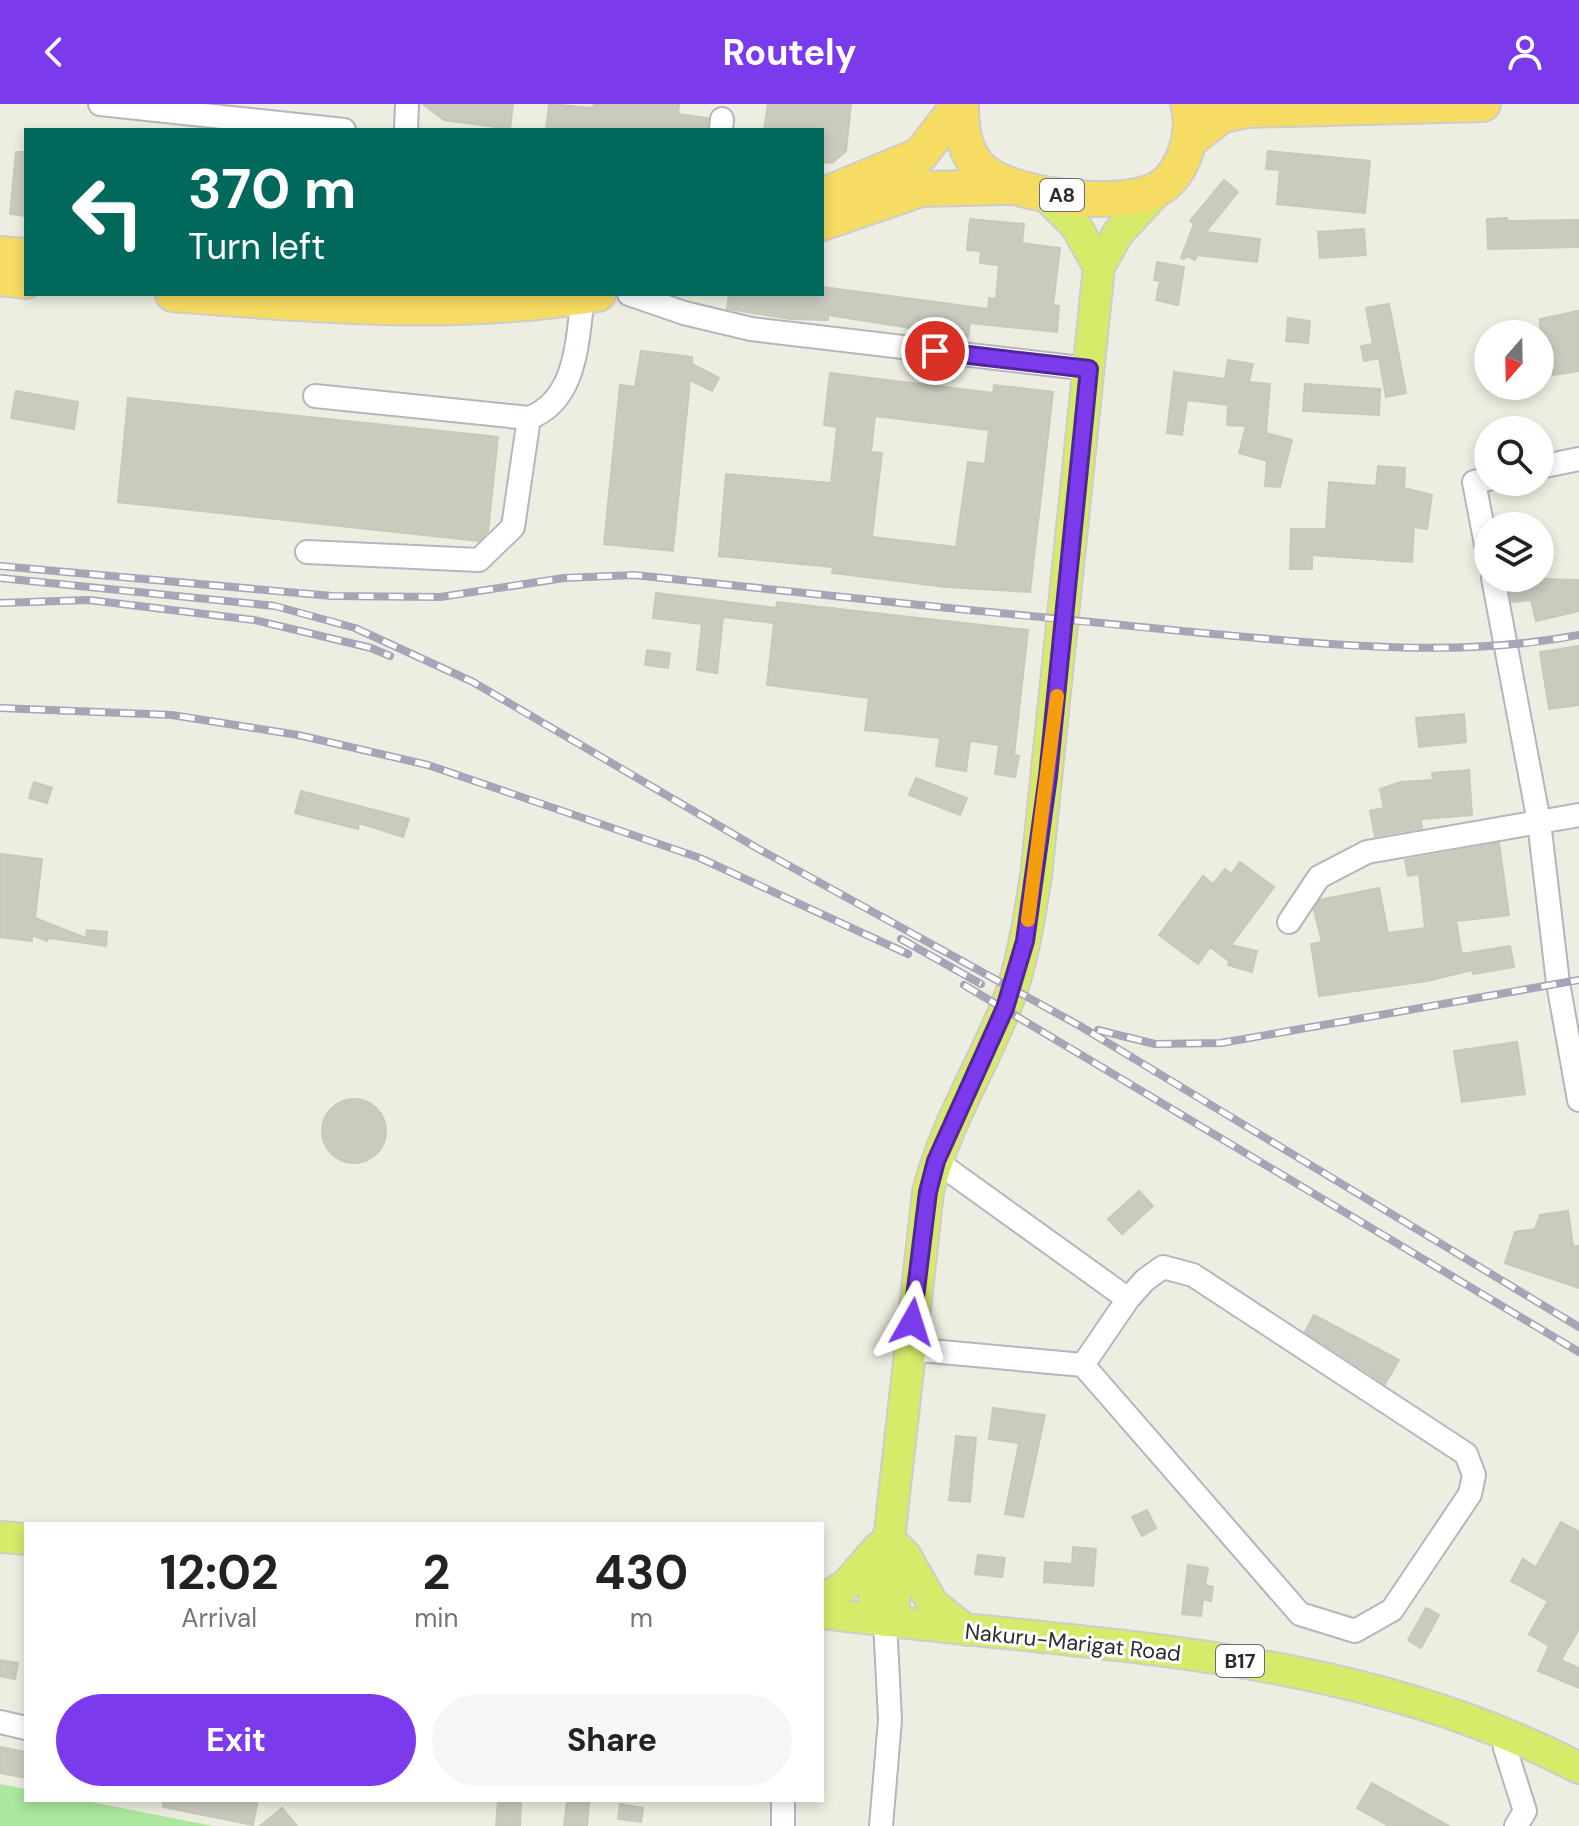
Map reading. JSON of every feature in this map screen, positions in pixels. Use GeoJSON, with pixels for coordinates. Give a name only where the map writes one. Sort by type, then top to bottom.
{"type":"FeatureCollection","features":[{"type":"Feature","properties":{"kind":"highway","name":"A8"},"geometry":{"type":"LineString","coordinates":[[960,104],[966,148],[979,167],[1028,190]]}},
{"type":"Feature","properties":{"kind":"highway","name":"A8"},"geometry":{"type":"LineString","coordinates":[[824,195],[920,155],[960,104]]}},
{"type":"Feature","properties":{"kind":"highway"},"geometry":{"type":"LineString","coordinates":[[1188,104],[1190,140]]}},
{"type":"Feature","properties":{"kind":"highway"},"geometry":{"type":"LineString","coordinates":[[1158,190],[1177,168],[1190,140],[1222,115],[1247,110],[1483,104]]}},
{"type":"Feature","properties":{"kind":"highway","name":"A8"},"geometry":{"type":"LineString","coordinates":[[824,222],[921,189],[1028,190],[1133,197],[1158,190]]}},
{"type":"Feature","properties":{"kind":"highway"},"geometry":{"type":"LineString","coordinates":[[0,254],[24,256]]}},
{"type":"Feature","properties":{"kind":"highway"},"geometry":{"type":"LineString","coordinates":[[0,278],[24,281]]}},
{"type":"Feature","properties":{"kind":"highway"},"geometry":{"type":"LineString","coordinates":[[199,296],[381,310],[472,309],[582,296]]}},
{"type":"Feature","properties":{"kind":"main road"},"geometry":{"type":"LineString","coordinates":[[1028,190],[1076,226],[1099,267]]}},
{"type":"Feature","properties":{"kind":"main road"},"geometry":{"type":"LineString","coordinates":[[885,1621],[875,1607],[873,1586],[889,1537],[928,1192],[936,1161],[1005,1008],[1025,941],[1048,776],[1099,267],[1118,233],[1158,190]]}},
{"type":"Feature","properties":{"kind":"main road"},"geometry":{"type":"LineString","coordinates":[[0,1537],[24,1539]]}},
{"type":"Feature","properties":{"kind":"main road"},"geometry":{"type":"LineString","coordinates":[[824,1599],[846,1585],[889,1537]]}},
{"type":"Feature","properties":{"kind":"main road"},"geometry":{"type":"LineString","coordinates":[[889,1537],[905,1555],[933,1604],[967,1631]]}},
{"type":"Feature","properties":{"kind":"main road","name":"Nakuru-Marigat Road"},"geometry":{"type":"LineString","coordinates":[[824,1613],[1209,1656],[1297,1670],[1429,1705],[1504,1732],[1579,1768]]}},
{"type":"Feature","properties":{"kind":"street"},"geometry":{"type":"LineString","coordinates":[[100,104],[325,128]]}},
{"type":"Feature","properties":{"kind":"street"},"geometry":{"type":"LineString","coordinates":[[406,128],[407,104]]}},
{"type":"Feature","properties":{"kind":"street"},"geometry":{"type":"LineString","coordinates":[[315,396],[529,418],[549,411],[562,394],[591,296]]}},
{"type":"Feature","properties":{"kind":"street"},"geometry":{"type":"LineString","coordinates":[[635,296],[716,323],[751,329],[1089,369]]}},
{"type":"Feature","properties":{"kind":"street"},"geometry":{"type":"LineString","coordinates":[[307,552],[479,560],[513,527],[529,418]]}},
{"type":"Feature","properties":{"kind":"street"},"geometry":{"type":"LineString","coordinates":[[1554,464],[1579,459]]}},
{"type":"Feature","properties":{"kind":"street"},"geometry":{"type":"LineString","coordinates":[[1496,592],[1539,822],[1558,983],[1579,1100]]}},
{"type":"Feature","properties":{"kind":"street"},"geometry":{"type":"LineString","coordinates":[[1289,922],[1319,877],[1367,852],[1579,815]]}},
{"type":"Feature","properties":{"kind":"street"},"geometry":{"type":"LineString","coordinates":[[936,1161],[1128,1299]]}},
{"type":"Feature","properties":{"kind":"street"},"geometry":{"type":"LineString","coordinates":[[909,1349],[1083,1365],[1300,1614],[1355,1631],[1392,1610],[1470,1494],[1474,1475],[1466,1454],[1193,1275],[1163,1267],[1145,1280],[1128,1299],[1083,1365]]}},
{"type":"Feature","properties":{"kind":"street"},"geometry":{"type":"LineString","coordinates":[[881,1826],[890,1720],[885,1621]]}},
{"type":"Feature","properties":{"kind":"street"},"geometry":{"type":"LineString","coordinates":[[0,1722],[24,1728]]}},
{"type":"Feature","properties":{"kind":"street"},"geometry":{"type":"LineString","coordinates":[[1504,1732],[1510,1767],[1525,1811],[1516,1826]]}},
{"type":"Feature","properties":{"kind":"street"},"geometry":{"type":"LineString","coordinates":[[783,1802],[783,1826]]}},
{"type":"Feature","properties":{"kind":"green space"},"geometry":{"type":"Polygon","coordinates":[[[0,1784],[24,1789],[24,1802],[91,1802],[213,1826],[0,1826],[0,1784]]]}},
{"type":"Feature","properties":{"kind":"building"},"geometry":{"type":"Polygon","coordinates":[[[423,104],[513,104],[510,128],[444,120],[423,104]]]}},
{"type":"Feature","properties":{"kind":"building"},"geometry":{"type":"Polygon","coordinates":[[[549,104],[593,108],[594,104],[679,104],[678,114],[708,118],[707,128],[546,128],[549,104]]]}},
{"type":"Feature","properties":{"kind":"building"},"geometry":{"type":"Polygon","coordinates":[[[768,104],[851,104],[846,151],[832,163],[824,162],[824,128],[764,128],[768,104]]]}},
{"type":"Feature","properties":{"kind":"building"},"geometry":{"type":"Polygon","coordinates":[[[1268,151],[1370,161],[1365,213],[1277,204],[1280,170],[1266,169],[1268,151]]]}},
{"type":"Feature","properties":{"kind":"building"},"geometry":{"type":"Polygon","coordinates":[[[16,152],[24,152],[24,216],[10,214],[16,152]]]}},
{"type":"Feature","properties":{"kind":"building"},"geometry":{"type":"Polygon","coordinates":[[[1224,180],[1238,192],[1206,232],[1260,239],[1257,262],[1197,255],[1195,260],[1186,256],[1181,258],[1194,224],[1190,221],[1224,180]]]}},
{"type":"Feature","properties":{"kind":"building"},"geometry":{"type":"Polygon","coordinates":[[[1507,218],[1508,221],[1579,220],[1579,247],[1488,249],[1487,219],[1507,218]]]}},
{"type":"Feature","properties":{"kind":"building"},"geometry":{"type":"Polygon","coordinates":[[[970,219],[1024,224],[1022,243],[1060,248],[1053,305],[1059,306],[1057,332],[970,323],[968,337],[828,315],[828,320],[791,319],[727,309],[729,296],[824,296],[824,287],[988,309],[989,298],[996,299],[999,265],[980,263],[981,251],[967,250],[970,219]]]}},
{"type":"Feature","properties":{"kind":"building"},"geometry":{"type":"Polygon","coordinates":[[[1364,229],[1366,255],[1320,258],[1318,232],[1364,229]]]}},
{"type":"Feature","properties":{"kind":"building"},"geometry":{"type":"Polygon","coordinates":[[[1157,262],[1184,267],[1178,305],[1156,300],[1160,281],[1154,280],[1157,262]]]}},
{"type":"Feature","properties":{"kind":"building"},"geometry":{"type":"Polygon","coordinates":[[[1389,304],[1406,393],[1386,397],[1379,358],[1364,361],[1361,346],[1373,344],[1366,308],[1389,304]]]}},
{"type":"Feature","properties":{"kind":"building"},"geometry":{"type":"Polygon","coordinates":[[[1578,311],[1579,371],[1554,375],[1554,320],[1540,319],[1578,311]]]}},
{"type":"Feature","properties":{"kind":"building"},"geometry":{"type":"Polygon","coordinates":[[[1288,318],[1310,321],[1308,343],[1286,341],[1288,318]]]}},
{"type":"Feature","properties":{"kind":"building"},"geometry":{"type":"Polygon","coordinates":[[[641,351],[692,357],[692,364],[719,378],[712,391],[690,380],[673,551],[604,544],[620,385],[635,387],[641,351]]]}},
{"type":"Feature","properties":{"kind":"building"},"geometry":{"type":"Polygon","coordinates":[[[1228,360],[1253,364],[1249,382],[1270,384],[1266,433],[1292,440],[1280,487],[1265,486],[1267,461],[1239,453],[1246,426],[1227,425],[1228,405],[1187,400],[1182,435],[1167,433],[1174,372],[1225,379],[1228,360]]]}},
{"type":"Feature","properties":{"kind":"building"},"geometry":{"type":"Polygon","coordinates":[[[830,373],[993,393],[994,385],[1053,392],[1030,592],[946,587],[832,573],[833,567],[719,556],[726,474],[831,483],[837,427],[824,425],[830,373]],[[875,416],[871,452],[882,453],[872,537],[956,547],[968,462],[985,464],[989,430],[875,416]]]}},
{"type":"Feature","properties":{"kind":"building"},"geometry":{"type":"Polygon","coordinates":[[[1305,384],[1380,389],[1379,415],[1303,411],[1305,384]]]}},
{"type":"Feature","properties":{"kind":"building"},"geometry":{"type":"Polygon","coordinates":[[[16,391],[78,402],[74,429],[11,418],[16,391]]]}},
{"type":"Feature","properties":{"kind":"building"},"geometry":{"type":"Polygon","coordinates":[[[128,398],[498,437],[488,531],[479,541],[118,502],[128,398]]]}},
{"type":"Feature","properties":{"kind":"building"},"geometry":{"type":"Polygon","coordinates":[[[1378,466],[1405,468],[1404,488],[1432,495],[1427,529],[1414,527],[1412,562],[1312,555],[1312,569],[1290,569],[1291,529],[1326,529],[1329,482],[1376,486],[1378,466]]]}},
{"type":"Feature","properties":{"kind":"building"},"geometry":{"type":"Polygon","coordinates":[[[1554,579],[1579,580],[1579,611],[1536,621],[1531,600],[1512,602],[1510,592],[1554,592],[1554,579]]]}},
{"type":"Feature","properties":{"kind":"building"},"geometry":{"type":"Polygon","coordinates":[[[656,593],[776,608],[777,602],[1028,630],[1014,755],[1019,756],[1015,777],[995,774],[999,745],[970,741],[966,771],[936,766],[940,738],[865,730],[869,698],[767,685],[774,623],[723,617],[717,673],[697,670],[702,624],[653,618],[656,593]]]}},
{"type":"Feature","properties":{"kind":"building"},"geometry":{"type":"Polygon","coordinates":[[[1579,646],[1579,705],[1549,709],[1540,652],[1579,646]]]}},
{"type":"Feature","properties":{"kind":"building"},"geometry":{"type":"Polygon","coordinates":[[[647,650],[670,653],[668,668],[645,665],[647,650]]]}},
{"type":"Feature","properties":{"kind":"building"},"geometry":{"type":"Polygon","coordinates":[[[1464,714],[1466,742],[1419,747],[1416,718],[1464,714]]]}},
{"type":"Feature","properties":{"kind":"building"},"geometry":{"type":"Polygon","coordinates":[[[1469,770],[1472,815],[1421,819],[1422,828],[1375,836],[1370,811],[1384,808],[1380,789],[1401,782],[1433,780],[1432,773],[1469,770]]]}},
{"type":"Feature","properties":{"kind":"building"},"geometry":{"type":"Polygon","coordinates":[[[916,778],[967,798],[960,815],[909,795],[916,778]]]}},
{"type":"Feature","properties":{"kind":"building"},"geometry":{"type":"Polygon","coordinates":[[[34,782],[52,788],[47,803],[29,798],[34,782]]]}},
{"type":"Feature","properties":{"kind":"building"},"geometry":{"type":"Polygon","coordinates":[[[301,791],[409,819],[403,837],[359,823],[358,829],[295,813],[301,791]]]}},
{"type":"Feature","properties":{"kind":"building"},"geometry":{"type":"Polygon","coordinates":[[[1499,843],[1509,915],[1456,921],[1462,954],[1510,946],[1514,967],[1473,974],[1472,970],[1427,981],[1319,996],[1311,944],[1322,942],[1314,910],[1320,900],[1379,888],[1388,933],[1425,928],[1419,874],[1408,876],[1405,860],[1499,843]]]}},
{"type":"Feature","properties":{"kind":"building"},"geometry":{"type":"Polygon","coordinates":[[[0,854],[42,859],[35,918],[86,938],[87,930],[107,932],[106,946],[48,938],[47,941],[32,935],[32,941],[0,937],[0,854]]]}},
{"type":"Feature","properties":{"kind":"building"},"geometry":{"type":"Polygon","coordinates":[[[1240,862],[1274,887],[1231,945],[1257,951],[1252,972],[1228,965],[1229,961],[1210,947],[1198,964],[1159,935],[1203,876],[1213,884],[1225,869],[1231,874],[1240,862]]]}},
{"type":"Feature","properties":{"kind":"building"},"geometry":{"type":"Polygon","coordinates":[[[1517,1042],[1525,1094],[1462,1102],[1454,1051],[1517,1042]]]}},
{"type":"Feature","properties":{"kind":"building"},"geometry":{"type":"Polygon","coordinates":[[[348,1099],[360,1099],[377,1108],[384,1119],[384,1143],[377,1154],[360,1163],[348,1163],[336,1158],[327,1149],[322,1137],[322,1125],[327,1113],[336,1104],[348,1099]]]}},
{"type":"Feature","properties":{"kind":"building"},"geometry":{"type":"Polygon","coordinates":[[[1139,1191],[1153,1206],[1122,1234],[1108,1219],[1139,1191]]]}},
{"type":"Feature","properties":{"kind":"building"},"geometry":{"type":"Polygon","coordinates":[[[1568,1211],[1573,1246],[1579,1246],[1579,1288],[1505,1263],[1515,1232],[1535,1229],[1540,1215],[1568,1211]]]}},
{"type":"Feature","properties":{"kind":"building"},"geometry":{"type":"Polygon","coordinates":[[[1314,1315],[1399,1360],[1385,1384],[1305,1332],[1314,1315]]]}},
{"type":"Feature","properties":{"kind":"building"},"geometry":{"type":"Polygon","coordinates":[[[993,1408],[1045,1415],[1023,1517],[1005,1514],[1019,1443],[989,1439],[993,1408]]]}},
{"type":"Feature","properties":{"kind":"building"},"geometry":{"type":"Polygon","coordinates":[[[956,1436],[976,1438],[970,1502],[949,1500],[956,1436]]]}},
{"type":"Feature","properties":{"kind":"building"},"geometry":{"type":"Polygon","coordinates":[[[1147,1510],[1156,1528],[1142,1536],[1132,1517],[1147,1510]]]}},
{"type":"Feature","properties":{"kind":"building"},"geometry":{"type":"Polygon","coordinates":[[[1561,1522],[1579,1532],[1579,1629],[1561,1660],[1579,1668],[1579,1688],[1538,1671],[1549,1646],[1529,1634],[1548,1601],[1511,1581],[1523,1559],[1536,1567],[1561,1522]]]}},
{"type":"Feature","properties":{"kind":"building"},"geometry":{"type":"Polygon","coordinates":[[[1073,1547],[1096,1549],[1093,1586],[1044,1582],[1045,1562],[1072,1564],[1073,1547]]]}},
{"type":"Feature","properties":{"kind":"building"},"geometry":{"type":"Polygon","coordinates":[[[978,1555],[1005,1558],[1002,1577],[975,1574],[978,1555]]]}},
{"type":"Feature","properties":{"kind":"building"},"geometry":{"type":"Polygon","coordinates":[[[1188,1565],[1208,1568],[1205,1585],[1213,1587],[1211,1601],[1203,1599],[1201,1616],[1182,1614],[1188,1565]]]}},
{"type":"Feature","properties":{"kind":"building"},"geometry":{"type":"Polygon","coordinates":[[[1426,1608],[1439,1615],[1421,1648],[1408,1640],[1426,1608]]]}},
{"type":"Feature","properties":{"kind":"building"},"geometry":{"type":"Polygon","coordinates":[[[0,1660],[18,1663],[15,1679],[0,1676],[0,1660]]]}},
{"type":"Feature","properties":{"kind":"building"},"geometry":{"type":"Polygon","coordinates":[[[0,1747],[24,1752],[24,1778],[0,1773],[0,1747]]]}},
{"type":"Feature","properties":{"kind":"building"},"geometry":{"type":"Polygon","coordinates":[[[1372,1783],[1449,1826],[1389,1826],[1357,1808],[1372,1783]]]}},
{"type":"Feature","properties":{"kind":"building"},"geometry":{"type":"Polygon","coordinates":[[[163,1802],[258,1802],[253,1825],[163,1807],[163,1802]]]}},
{"type":"Feature","properties":{"kind":"building"},"geometry":{"type":"Polygon","coordinates":[[[498,1802],[521,1802],[520,1826],[496,1826],[498,1802]]]}},
{"type":"Feature","properties":{"kind":"building"},"geometry":{"type":"Polygon","coordinates":[[[567,1802],[589,1803],[587,1826],[564,1826],[567,1802]]]}},
{"type":"Feature","properties":{"kind":"building"},"geometry":{"type":"Polygon","coordinates":[[[620,1804],[643,1808],[641,1822],[618,1819],[620,1804]]]}},
{"type":"Feature","properties":{"kind":"building"},"geometry":{"type":"Polygon","coordinates":[[[282,1808],[297,1826],[260,1826],[282,1808]]]}},
{"type":"Feature","properties":{"kind":"railway"},"geometry":{"type":"LineString","coordinates":[[0,566],[332,596],[440,597],[564,578],[634,575],[1113,624],[1381,647],[1480,647],[1579,635]]}},
{"type":"Feature","properties":{"kind":"railway"},"geometry":{"type":"LineString","coordinates":[[0,578],[275,606],[355,628],[473,682],[757,848],[1080,1026],[1579,1327]]}},
{"type":"Feature","properties":{"kind":"railway"},"geometry":{"type":"LineString","coordinates":[[0,603],[89,600],[254,620],[371,648],[390,656]]}},
{"type":"Feature","properties":{"kind":"railway"},"geometry":{"type":"LineString","coordinates":[[0,708],[172,715],[298,735],[428,765],[700,858],[908,954]]}},
{"type":"Feature","properties":{"kind":"railway"},"geometry":{"type":"LineString","coordinates":[[901,939],[981,984]]}},
{"type":"Feature","properties":{"kind":"railway"},"geometry":{"type":"LineString","coordinates":[[1098,1030],[1155,1044],[1221,1043],[1579,980]]}},
{"type":"Feature","properties":{"kind":"railway"},"geometry":{"type":"LineString","coordinates":[[964,985],[1579,1352]]}},
{"type":"Feature","properties":{"kind":"slow traffic"},"geometry":{"type":"LineString","coordinates":[[1028,920],[1057,696]]}},
{"type":"Feature","properties":{"kind":"route"},"geometry":{"type":"LineString","coordinates":[[912,1322],[928,1192],[936,1161],[960,1101],[1005,1008],[1025,941],[1048,776],[1089,369],[935,351]]}}]}
